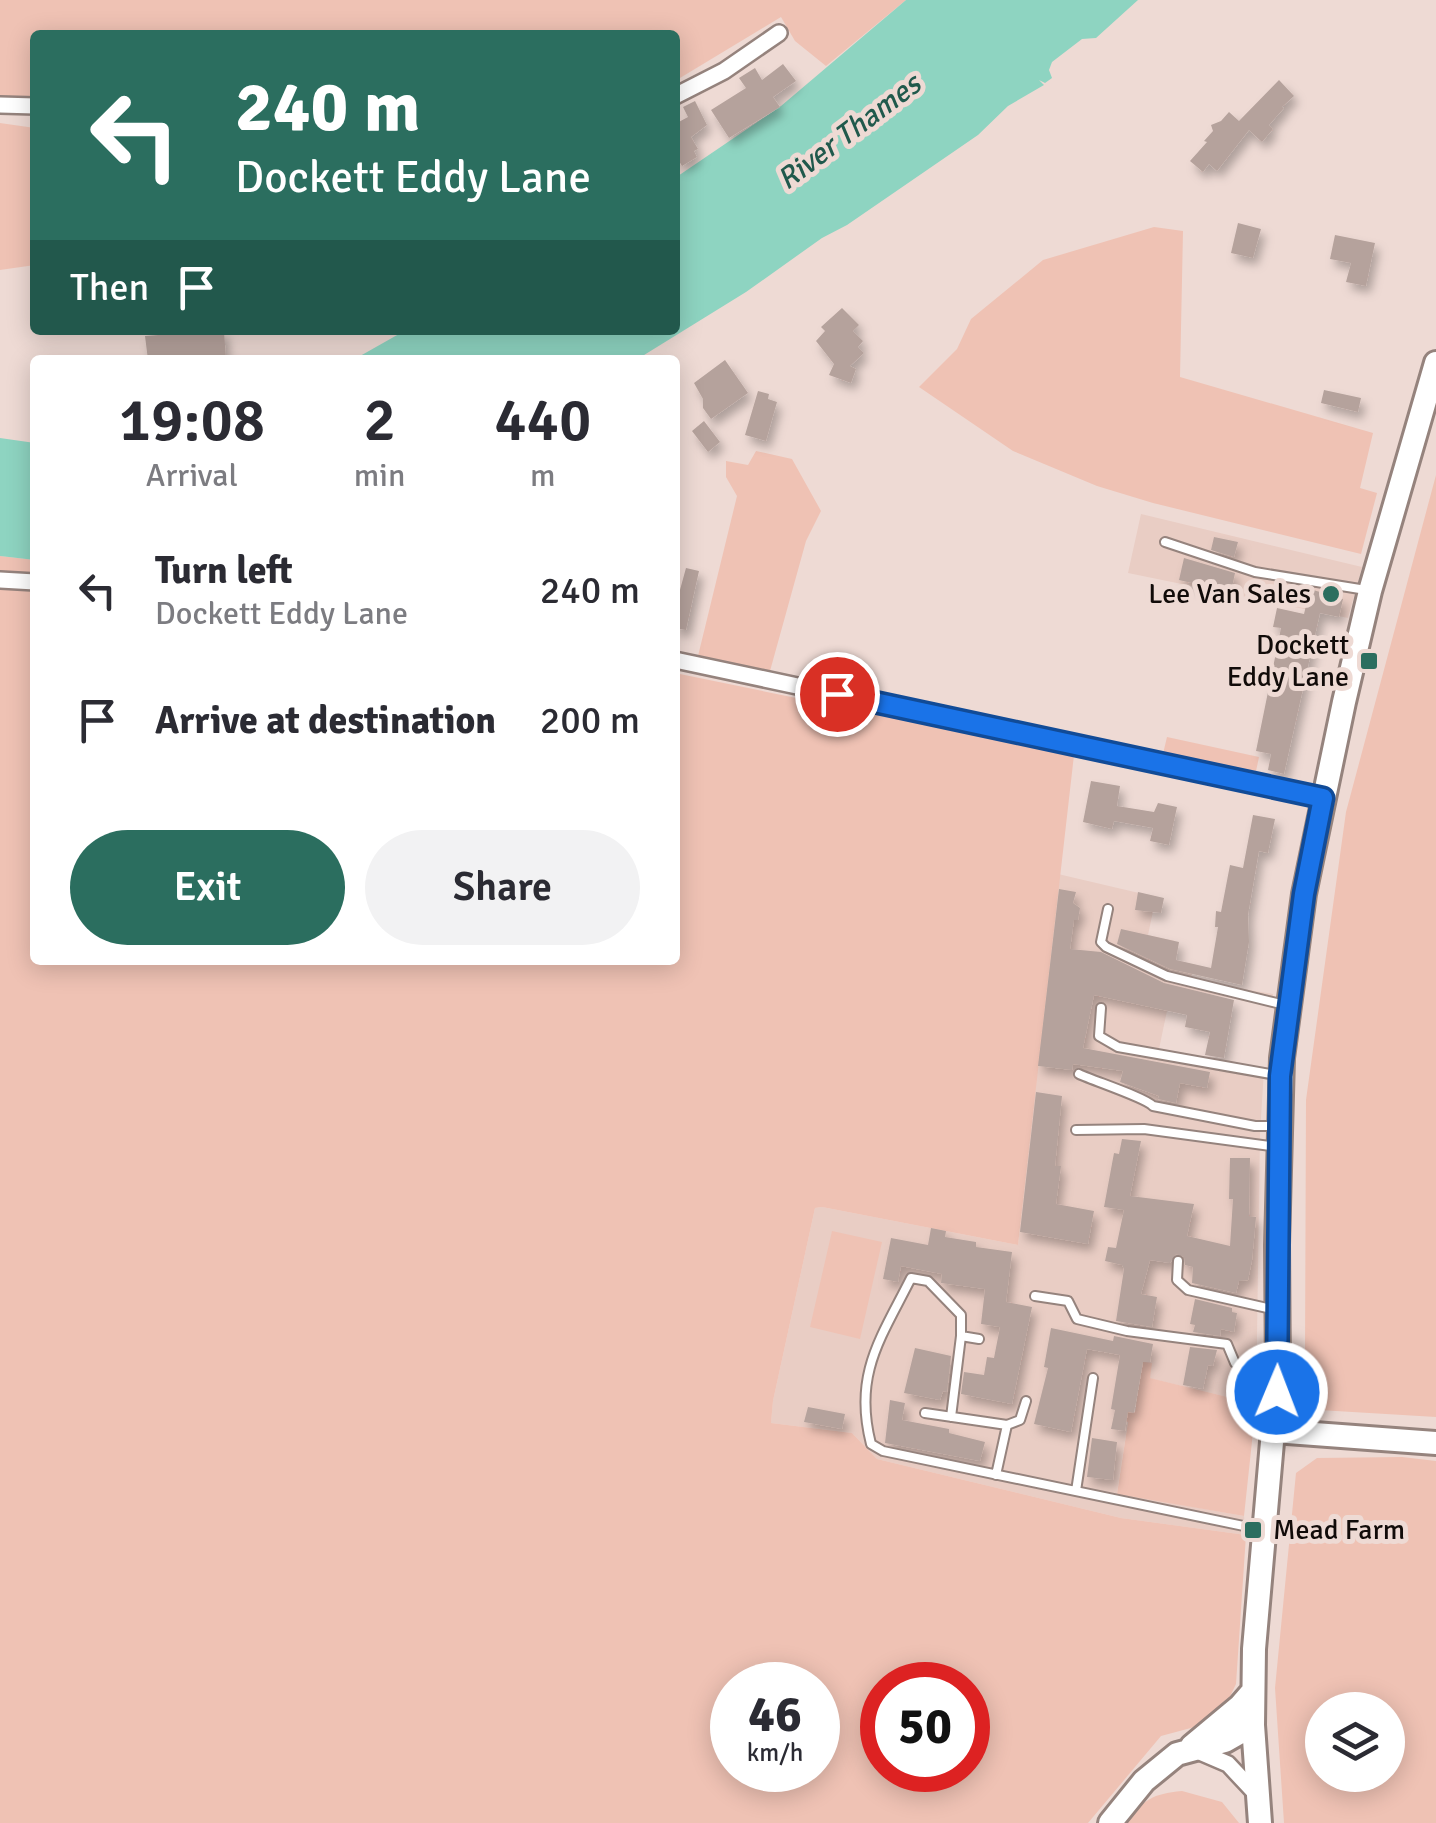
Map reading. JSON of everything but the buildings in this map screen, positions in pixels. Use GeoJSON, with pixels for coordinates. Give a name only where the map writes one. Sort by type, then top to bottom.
{"type":"FeatureCollection","features":[{"type":"Feature","properties":{"kind":"main road"},"geometry":{"type":"LineString","coordinates":[[1260,1823],[1253,1691],[1278,1372],[1280,1076],[1304,894],[1323,798],[1370,591],[1436,363]]}},
{"type":"Feature","properties":{"kind":"main road"},"geometry":{"type":"LineString","coordinates":[[1274,1431],[1436,1443]]}},
{"type":"Feature","properties":{"kind":"main road"},"geometry":{"type":"LineString","coordinates":[[1110,1823],[1160,1766],[1189,1748],[1253,1691]]}},
{"type":"Feature","properties":{"kind":"main road"},"geometry":{"type":"LineString","coordinates":[[1189,1748],[1225,1741],[1254,1726]]}},
{"type":"Feature","properties":{"kind":"street"},"geometry":{"type":"LineString","coordinates":[[680,93],[778,34]]}},
{"type":"Feature","properties":{"kind":"street"},"geometry":{"type":"LineString","coordinates":[[0,106],[30,106]]}},
{"type":"Feature","properties":{"kind":"street"},"geometry":{"type":"LineString","coordinates":[[0,580],[30,582]]}},
{"type":"Feature","properties":{"kind":"street"},"geometry":{"type":"LineString","coordinates":[[680,661],[1323,798]]}},
{"type":"Feature","properties":{"kind":"street"},"geometry":{"type":"LineString","coordinates":[[1189,1748],[1228,1764],[1258,1795]]}},
{"type":"Feature","properties":{"kind":"lane"},"geometry":{"type":"LineString","coordinates":[[1165,542],[1255,572],[1370,591]]}},
{"type":"Feature","properties":{"kind":"lane"},"geometry":{"type":"LineString","coordinates":[[1108,909],[1100,942],[1106,947],[1167,976],[1290,1006]]}},
{"type":"Feature","properties":{"kind":"lane"},"geometry":{"type":"LineString","coordinates":[[1100,1008],[1100,1036],[1118,1046],[1280,1076]]}},
{"type":"Feature","properties":{"kind":"lane"},"geometry":{"type":"LineString","coordinates":[[1079,1074],[1148,1100],[1153,1106],[1256,1126],[1278,1137]]}},
{"type":"Feature","properties":{"kind":"lane"},"geometry":{"type":"LineString","coordinates":[[1076,1130],[1144,1128],[1278,1137]]}},
{"type":"Feature","properties":{"kind":"lane"},"geometry":{"type":"LineString","coordinates":[[1178,1261],[1177,1280],[1188,1290],[1276,1310]]}},
{"type":"Feature","properties":{"kind":"lane"},"geometry":{"type":"LineString","coordinates":[[951,1417],[961,1315],[928,1281],[910,1278],[868,1366],[864,1414],[871,1444],[883,1451],[1263,1530]]}},
{"type":"Feature","properties":{"kind":"lane"},"geometry":{"type":"LineString","coordinates":[[1035,1296],[1068,1300],[1077,1319],[1127,1331],[1227,1344],[1235,1363],[1250,1371],[1278,1372]]}},
{"type":"Feature","properties":{"kind":"lane"},"geometry":{"type":"LineString","coordinates":[[961,1336],[979,1339]]}},
{"type":"Feature","properties":{"kind":"lane"},"geometry":{"type":"LineString","coordinates":[[1076,1491],[1093,1378]]}},
{"type":"Feature","properties":{"kind":"lane"},"geometry":{"type":"LineString","coordinates":[[925,1413],[1006,1425],[1020,1420],[1026,1401]]}},
{"type":"Feature","properties":{"kind":"lane"},"geometry":{"type":"LineString","coordinates":[[996,1475],[1006,1425]]}},
{"type":"Feature","properties":{"kind":"shaded area"},"geometry":{"type":"Polygon","coordinates":[[[0,0],[906,0],[826,66],[795,41],[781,17],[680,78],[680,30],[30,30],[30,99],[0,96],[0,0]]]}},
{"type":"Feature","properties":{"kind":"shaded area"},"geometry":{"type":"Polygon","coordinates":[[[0,123],[30,127],[30,266],[0,270],[0,123]]]}},
{"type":"Feature","properties":{"kind":"shaded area"},"geometry":{"type":"Polygon","coordinates":[[[1154,227],[1183,231],[1180,377],[1373,433],[1360,488],[1377,493],[1361,554],[1097,486],[1013,451],[919,387],[957,349],[971,319],[1043,260],[1154,227]]]}},
{"type":"Feature","properties":{"kind":"shaded area"},"geometry":{"type":"Polygon","coordinates":[[[756,451],[792,459],[821,511],[806,541],[770,671],[698,656],[737,496],[726,477],[726,461],[748,465],[756,451]]]}},
{"type":"Feature","properties":{"kind":"shaded area"},"geometry":{"type":"Polygon","coordinates":[[[1436,475],[1436,1417],[1319,1410],[1305,1357],[1306,1100],[1346,812],[1436,475]]]}},
{"type":"Feature","properties":{"kind":"shaded area"},"geometry":{"type":"Polygon","coordinates":[[[1141,514],[1362,567],[1348,618],[1128,573],[1141,514]]]}},
{"type":"Feature","properties":{"kind":"shaded area"},"geometry":{"type":"Polygon","coordinates":[[[0,556],[30,559],[30,965],[680,965],[680,674],[1074,755],[1018,1245],[815,1208],[771,1423],[852,1433],[877,1459],[1121,1518],[1246,1535],[1236,1684],[1223,1711],[1202,1725],[1161,1736],[1088,1823],[0,1823],[0,556]]]}},
{"type":"Feature","properties":{"kind":"shaded area"},"geometry":{"type":"Polygon","coordinates":[[[1167,737],[1259,757],[1255,776],[1162,758],[1167,737]]]}},
{"type":"Feature","properties":{"kind":"shaded area"},"geometry":{"type":"Polygon","coordinates":[[[1058,874],[1156,897],[1148,935],[1175,941],[1170,966],[1212,984],[1273,994],[1272,1006],[1172,987],[1159,1049],[1264,1070],[1256,1404],[1149,1378],[1128,1421],[1117,1493],[1244,1516],[1246,1535],[1121,1518],[877,1459],[852,1433],[771,1423],[815,1208],[1018,1245],[1058,874]]]}},
{"type":"Feature","properties":{"kind":"shaded area"},"geometry":{"type":"Polygon","coordinates":[[[832,1231],[882,1242],[860,1339],[810,1327],[832,1231]]]}},
{"type":"Feature","properties":{"kind":"shaded area"},"geometry":{"type":"Polygon","coordinates":[[[1143,1362],[1152,1363],[1150,1378],[1256,1404],[1244,1516],[1117,1494],[1128,1422],[1123,1420],[1124,1411],[1135,1412],[1143,1362]]]}},
{"type":"Feature","properties":{"kind":"shaded area"},"geometry":{"type":"Polygon","coordinates":[[[1402,1457],[1436,1461],[1436,1823],[1284,1823],[1275,1688],[1296,1473],[1317,1458],[1402,1457]]]}},
{"type":"Feature","properties":{"kind":"shaded area"},"geometry":{"type":"Polygon","coordinates":[[[1182,1791],[1222,1802],[1239,1823],[1125,1823],[1150,1799],[1182,1791]]]}},
{"type":"Feature","properties":{"kind":"water","name":"River Thames"},"geometry":{"type":"Polygon","coordinates":[[[906,0],[1138,0],[1096,38],[1082,39],[1052,62],[1052,78],[1045,83],[1039,80],[1044,85],[1008,106],[978,135],[680,333],[680,175],[781,106],[906,0]]]}},
{"type":"Feature","properties":{"kind":"water"},"geometry":{"type":"Polygon","coordinates":[[[397,335],[676,335],[644,355],[362,355],[397,335]]]}},
{"type":"Feature","properties":{"kind":"water"},"geometry":{"type":"Polygon","coordinates":[[[0,438],[30,442],[30,559],[0,556],[0,438]]]}},
{"type":"Feature","properties":{"kind":"place","name":"Lee Van Sales"},"geometry":{"type":"Point","coordinates":[1331,594]}},
{"type":"Feature","properties":{"kind":"place","name":"Dockett Eddy Lane"},"geometry":{"type":"Point","coordinates":[1369,661]}},
{"type":"Feature","properties":{"kind":"place","name":"Mead Farm"},"geometry":{"type":"Point","coordinates":[1253,1530]}},
{"type":"Feature","properties":{"kind":"route"},"geometry":{"type":"LineString","coordinates":[[837,694],[1323,798],[1304,894],[1280,1076],[1277,1392]]}}]}
